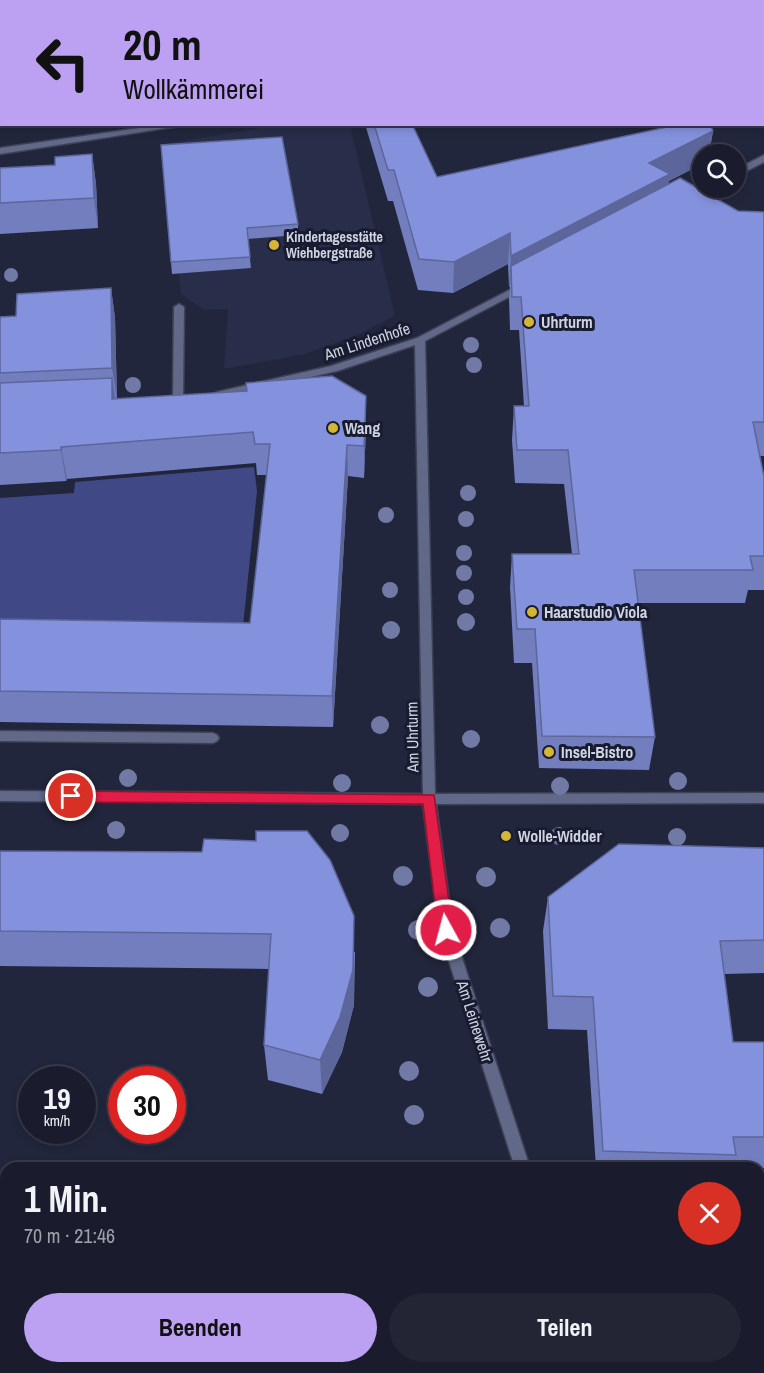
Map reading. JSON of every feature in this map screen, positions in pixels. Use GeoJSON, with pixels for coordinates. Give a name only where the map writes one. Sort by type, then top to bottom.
{"type":"FeatureCollection","features":[{"type":"Feature","properties":{"kind":"street"},"geometry":{"type":"LineString","coordinates":[[0,152],[175,126]]}},
{"type":"Feature","properties":{"kind":"street"},"geometry":{"type":"LineString","coordinates":[[746,168],[764,158]]}},
{"type":"Feature","properties":{"kind":"street"},"geometry":{"type":"LineString","coordinates":[[677,204],[692,196]]}},
{"type":"Feature","properties":{"kind":"street","name":"Am Lindenhofe"},"geometry":{"type":"LineString","coordinates":[[210,396],[333,369],[420,340],[529,283]]}},
{"type":"Feature","properties":{"kind":"street"},"geometry":{"type":"LineString","coordinates":[[178,399],[179,307]]}},
{"type":"Feature","properties":{"kind":"street","name":"Am Uhrturm"},"geometry":{"type":"LineString","coordinates":[[420,340],[429,799]]}},
{"type":"Feature","properties":{"kind":"street"},"geometry":{"type":"LineString","coordinates":[[0,736],[213,738]]}},
{"type":"Feature","properties":{"kind":"street"},"geometry":{"type":"LineString","coordinates":[[0,796],[429,799],[764,798]]}},
{"type":"Feature","properties":{"kind":"street","name":"Am Leinewehr"},"geometry":{"type":"LineString","coordinates":[[429,799],[446,930],[521,1162]]}},
{"type":"Feature","properties":{"kind":"shaded area","name":"Kindertagesstätte Wiehbergstraße"},"geometry":{"type":"Polygon","coordinates":[[[272,126],[350,126],[395,316],[357,335],[305,354],[224,369],[228,309],[204,310],[181,294],[179,274],[172,274],[162,162],[168,162],[164,144],[272,126]]]}},
{"type":"Feature","properties":{"kind":"shaded area"},"geometry":{"type":"Polygon","coordinates":[[[254,467],[257,491],[241,645],[0,642],[0,498],[74,493],[75,482],[254,467]]]}},
{"type":"Feature","properties":{"kind":"building"},"geometry":{"type":"Polygon","coordinates":[[[375,126],[413,126],[437,177],[672,126],[711,126],[713,131],[649,163],[670,174],[511,256],[510,233],[454,262],[419,259],[394,170],[388,170],[375,126]]]}},
{"type":"Feature","properties":{"kind":"building"},"geometry":{"type":"Polygon","coordinates":[[[282,137],[298,224],[247,228],[250,257],[171,262],[161,145],[282,137]]]}},
{"type":"Feature","properties":{"kind":"building"},"geometry":{"type":"Polygon","coordinates":[[[92,154],[94,198],[0,203],[0,168],[55,165],[55,157],[92,154]]]}},
{"type":"Feature","properties":{"kind":"building"},"geometry":{"type":"Polygon","coordinates":[[[680,178],[692,185],[692,198],[715,198],[738,211],[764,212],[764,422],[753,422],[764,477],[764,556],[750,556],[753,570],[634,570],[655,737],[542,736],[535,629],[517,629],[512,554],[579,554],[568,450],[517,450],[514,406],[529,406],[521,297],[512,297],[511,266],[680,178]]]}},
{"type":"Feature","properties":{"kind":"building"},"geometry":{"type":"Polygon","coordinates":[[[111,288],[112,368],[0,373],[0,317],[16,316],[17,294],[111,288]]]}},
{"type":"Feature","properties":{"kind":"building"},"geometry":{"type":"Polygon","coordinates":[[[332,376],[366,396],[364,446],[347,445],[332,696],[0,691],[0,619],[250,623],[270,444],[255,444],[253,432],[61,447],[61,450],[0,453],[0,383],[112,378],[112,399],[247,391],[246,383],[332,376]]]}},
{"type":"Feature","properties":{"kind":"building"},"geometry":{"type":"Polygon","coordinates":[[[256,831],[307,831],[330,860],[354,916],[353,970],[340,1017],[320,1060],[264,1045],[271,934],[0,931],[0,851],[202,852],[204,839],[256,841],[256,831]]]}},
{"type":"Feature","properties":{"kind":"building"},"geometry":{"type":"Polygon","coordinates":[[[619,844],[764,848],[764,940],[720,941],[733,1042],[764,1042],[764,1137],[733,1137],[736,1155],[603,1151],[593,997],[553,996],[548,897],[619,844]]]}},
{"type":"Feature","properties":{"kind":"place","name":"Kindertagesstätte Wiehbergstraße"},"geometry":{"type":"Point","coordinates":[274,245]}},
{"type":"Feature","properties":{"kind":"place","name":"Uhrturm"},"geometry":{"type":"Point","coordinates":[529,322]}},
{"type":"Feature","properties":{"kind":"place","name":"Wang"},"geometry":{"type":"Point","coordinates":[333,428]}},
{"type":"Feature","properties":{"kind":"place","name":"Haarstudio Viola"},"geometry":{"type":"Point","coordinates":[532,612]}},
{"type":"Feature","properties":{"kind":"place","name":"Insel-Bistro"},"geometry":{"type":"Point","coordinates":[549,752]}},
{"type":"Feature","properties":{"kind":"place","name":"Wolle-Widder"},"geometry":{"type":"Point","coordinates":[506,836]}},
{"type":"Feature","properties":{"kind":"route"},"geometry":{"type":"LineString","coordinates":[[71,796],[429,799],[446,930]]}}]}
